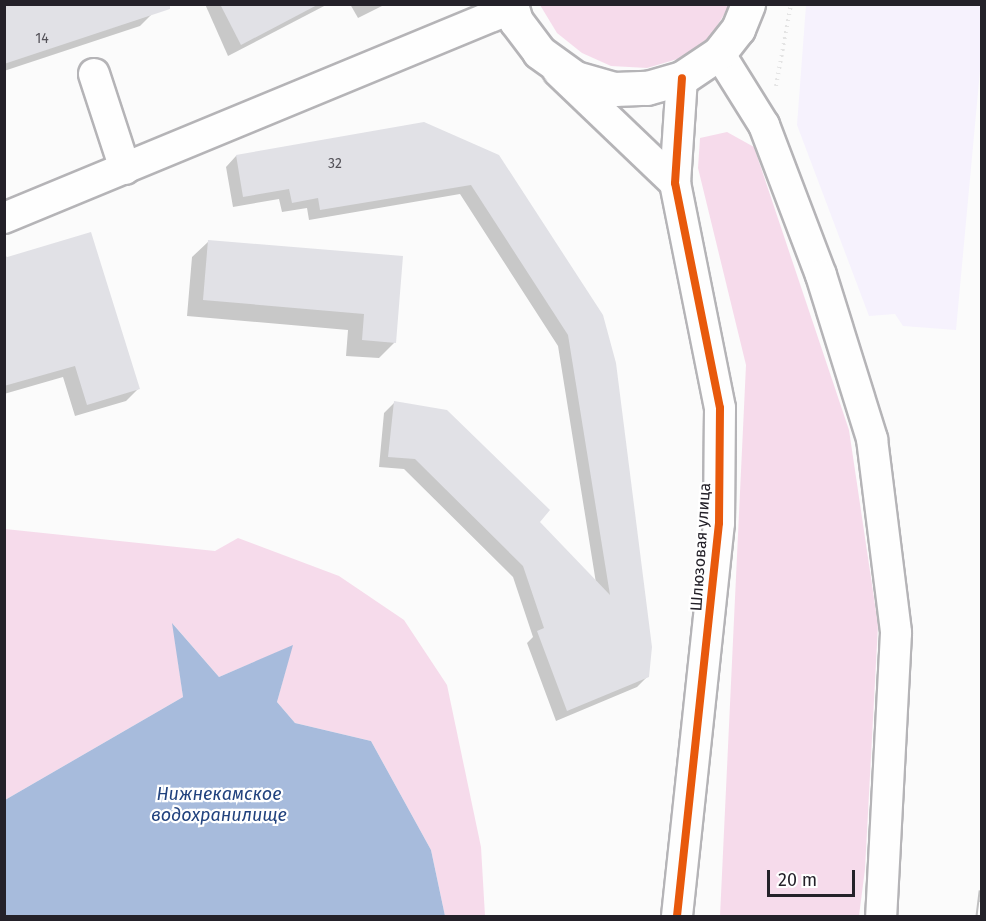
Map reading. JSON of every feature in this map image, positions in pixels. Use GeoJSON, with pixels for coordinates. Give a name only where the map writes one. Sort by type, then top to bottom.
{"type":"FeatureCollection","features":[{"type":"Feature","properties":{"kind":"main road"},"geometry":{"type":"LineString","coordinates":[[511,6],[516,21],[539,52],[575,78],[614,89],[646,88],[682,78],[719,52],[738,29],[748,4]]}},
{"type":"Feature","properties":{"kind":"street"},"geometry":{"type":"LineString","coordinates":[[4,218],[511,6]]}},
{"type":"Feature","properties":{"kind":"street"},"geometry":{"type":"LineString","coordinates":[[539,52],[675,183]]}},
{"type":"Feature","properties":{"kind":"street"},"geometry":{"type":"LineString","coordinates":[[719,52],[764,125],[821,275],[872,439],[896,633],[881,916]]}},
{"type":"Feature","properties":{"kind":"street"},"geometry":{"type":"LineString","coordinates":[[94,74],[125,169]]}},
{"type":"Feature","properties":{"kind":"street","name":"Шлюзовая улица"},"geometry":{"type":"LineString","coordinates":[[677,916],[719,523],[720,408],[675,183],[682,78]]}},
{"type":"Feature","properties":{"kind":"shaded area"},"geometry":{"type":"Polygon","coordinates":[[[540,5],[730,5],[710,37],[681,58],[647,68],[611,66],[582,53],[557,33],[540,5]]]}},
{"type":"Feature","properties":{"kind":"shaded area"},"geometry":{"type":"Polygon","coordinates":[[[806,5],[981,5],[981,60],[956,330],[903,326],[895,314],[869,316],[797,125],[806,5]]]}},
{"type":"Feature","properties":{"kind":"shaded area"},"geometry":{"type":"Polygon","coordinates":[[[727,132],[754,147],[849,430],[878,625],[865,869],[859,916],[720,916],[746,365],[698,168],[700,138],[727,132]]]}},
{"type":"Feature","properties":{"kind":"shaded area"},"geometry":{"type":"Polygon","coordinates":[[[5,529],[215,551],[238,538],[339,576],[404,620],[447,685],[481,847],[485,916],[445,916],[431,850],[371,741],[295,723],[277,702],[292,646],[219,677],[173,624],[183,697],[5,800],[5,529]]]}},
{"type":"Feature","properties":{"kind":"water","name":"Нижнекамское водохранилище"},"geometry":{"type":"Polygon","coordinates":[[[172,623],[219,677],[293,645],[277,702],[295,723],[371,741],[431,850],[445,916],[5,916],[5,800],[183,697],[172,623]]]}},
{"type":"Feature","properties":{"kind":"building"},"geometry":{"type":"Polygon","coordinates":[[[4,4],[170,4],[170,9],[4,64],[4,4]]]}},
{"type":"Feature","properties":{"kind":"building"},"geometry":{"type":"Polygon","coordinates":[[[220,4],[319,4],[241,45],[220,4]]]}},
{"type":"Feature","properties":{"kind":"building"},"geometry":{"type":"Polygon","coordinates":[[[424,122],[499,155],[603,315],[616,363],[652,647],[649,677],[567,711],[537,631],[544,628],[523,566],[415,459],[388,457],[394,401],[447,410],[550,510],[540,522],[610,595],[568,335],[471,185],[320,210],[318,198],[292,203],[289,189],[243,197],[236,155],[424,122]]]}},
{"type":"Feature","properties":{"kind":"building"},"geometry":{"type":"Polygon","coordinates":[[[91,232],[140,389],[87,405],[75,366],[4,386],[4,258],[91,232]]]}},
{"type":"Feature","properties":{"kind":"building"},"geometry":{"type":"Polygon","coordinates":[[[208,240],[403,256],[396,343],[362,340],[364,314],[203,300],[208,240]]]}},
{"type":"Feature","properties":{"kind":"railway"},"geometry":{"type":"LineString","coordinates":[[979,916],[982,890]]}},
{"type":"Feature","properties":{"kind":"cycle path"},"geometry":{"type":"LineString","coordinates":[[677,916],[719,523],[720,408],[675,183],[682,78]]}}]}
